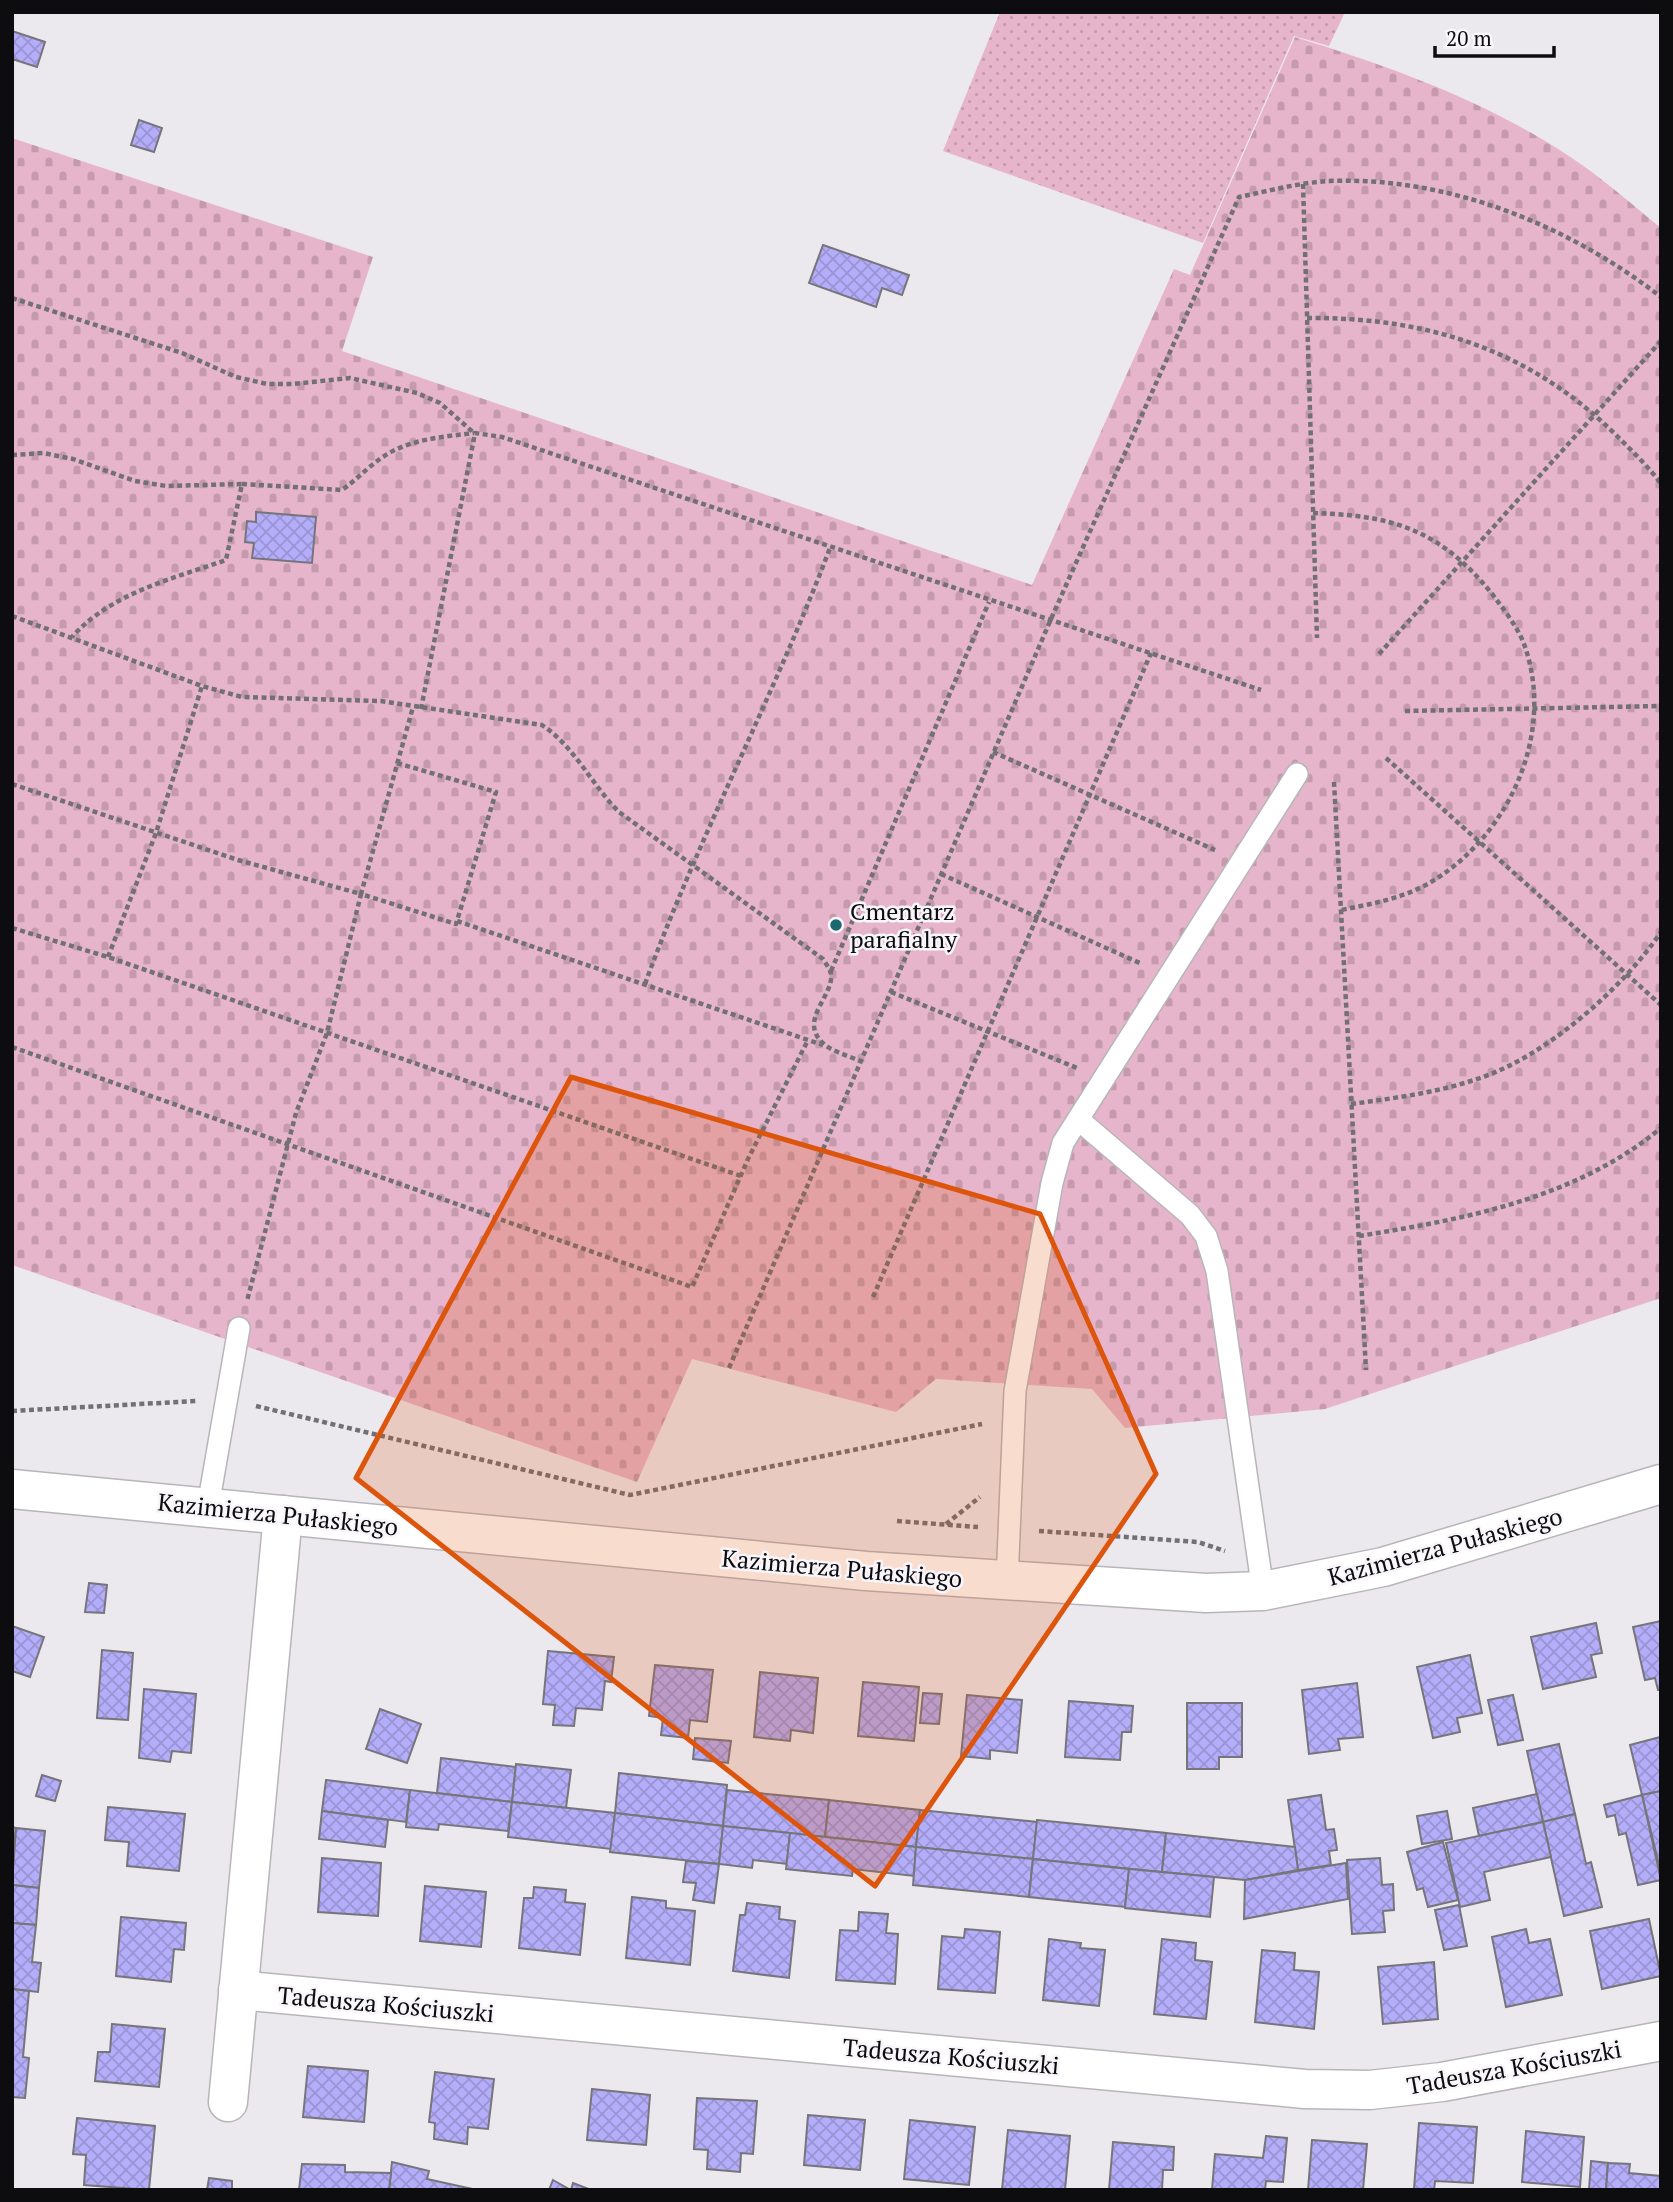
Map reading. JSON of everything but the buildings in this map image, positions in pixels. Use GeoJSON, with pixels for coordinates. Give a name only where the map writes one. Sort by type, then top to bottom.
{"type":"FeatureCollection","features":[{"type":"Feature","properties":{"kind":"street","name":"Kazimierza Pułaskiego"},"geometry":{"type":"LineString","coordinates":[[12,1489],[1007,1582],[1206,1592],[1261,1576],[1383,1567],[1661,1484]]}},
{"type":"Feature","properties":{"kind":"street"},"geometry":{"type":"LineString","coordinates":[[228,2102],[283,1516]]}},
{"type":"Feature","properties":{"kind":"street","name":"Tadeusza Kościuszki"},"geometry":{"type":"LineString","coordinates":[[238,1990],[1305,2089],[1370,2090],[1442,2082],[1661,2041]]}},
{"type":"Feature","properties":{"kind":"lane"},"geometry":{"type":"LineString","coordinates":[[1007,1582],[1016,1386],[1052,1183],[1063,1143],[1297,774]]}},
{"type":"Feature","properties":{"kind":"lane"},"geometry":{"type":"LineString","coordinates":[[1079,1120],[1190,1215],[1206,1236],[1217,1271],[1261,1576]]}},
{"type":"Feature","properties":{"kind":"lane"},"geometry":{"type":"LineString","coordinates":[[208,1506],[239,1328]]}},
{"type":"Feature","properties":{"kind":"path"},"geometry":{"type":"LineString","coordinates":[[729,1368],[993,752],[1239,197],[1330,181],[1417,188],[1509,211],[1548,226],[1582,245],[1661,298]]}},
{"type":"Feature","properties":{"kind":"path"},"geometry":{"type":"LineString","coordinates":[[1303,184],[1317,638]]}},
{"type":"Feature","properties":{"kind":"path"},"geometry":{"type":"LineString","coordinates":[[12,298],[182,353],[236,377],[267,384],[350,378],[417,393],[440,402],[475,433]]}},
{"type":"Feature","properties":{"kind":"path"},"geometry":{"type":"LineString","coordinates":[[1307,318],[1391,322],[1436,331],[1528,367],[1565,390],[1595,414],[1661,484]]}},
{"type":"Feature","properties":{"kind":"path"},"geometry":{"type":"LineString","coordinates":[[1379,654],[1661,341]]}},
{"type":"Feature","properties":{"kind":"path"},"geometry":{"type":"LineString","coordinates":[[421,709],[475,433]]}},
{"type":"Feature","properties":{"kind":"path"},"geometry":{"type":"LineString","coordinates":[[12,455],[43,453],[73,459],[135,481],[166,486],[242,484],[342,490],[380,458],[403,447],[434,438],[475,433],[502,437],[989,602],[1051,619],[1261,690]]}},
{"type":"Feature","properties":{"kind":"path"},"geometry":{"type":"LineString","coordinates":[[72,637],[84,623],[131,594],[226,561],[242,484]]}},
{"type":"Feature","properties":{"kind":"path"},"geometry":{"type":"LineString","coordinates":[[1313,513],[1368,516],[1403,526],[1439,543],[1463,561],[1510,618],[1524,644],[1532,678],[1532,736],[1517,787],[1496,822],[1479,841],[1433,881],[1409,893],[1341,910]]}},
{"type":"Feature","properties":{"kind":"path"},"geometry":{"type":"LineString","coordinates":[[645,984],[672,909],[694,867],[830,548]]}},
{"type":"Feature","properties":{"kind":"path"},"geometry":{"type":"LineString","coordinates":[[827,1046],[816,1035],[815,1018],[830,982],[831,972],[989,602]]}},
{"type":"Feature","properties":{"kind":"path"},"geometry":{"type":"LineString","coordinates":[[12,616],[202,686],[242,697],[381,701],[542,725],[561,740],[619,812],[823,959],[831,972]]}},
{"type":"Feature","properties":{"kind":"path"},"geometry":{"type":"LineString","coordinates":[[873,1297],[1151,653]]}},
{"type":"Feature","properties":{"kind":"path"},"geometry":{"type":"LineString","coordinates":[[108,957],[156,833],[202,686]]}},
{"type":"Feature","properties":{"kind":"path"},"geometry":{"type":"LineString","coordinates":[[1405,711],[1661,706]]}},
{"type":"Feature","properties":{"kind":"path"},"geometry":{"type":"LineString","coordinates":[[239,1328],[296,1113],[327,1033],[360,894],[413,707]]}},
{"type":"Feature","properties":{"kind":"path"},"geometry":{"type":"LineString","coordinates":[[993,752],[1241,861]]}},
{"type":"Feature","properties":{"kind":"path"},"geometry":{"type":"LineString","coordinates":[[1386,758],[1661,1005]]}},
{"type":"Feature","properties":{"kind":"path"},"geometry":{"type":"LineString","coordinates":[[12,784],[238,860],[456,924],[496,792],[397,763]]}},
{"type":"Feature","properties":{"kind":"path"},"geometry":{"type":"LineString","coordinates":[[1334,782],[1366,1370]]}},
{"type":"Feature","properties":{"kind":"path"},"geometry":{"type":"LineString","coordinates":[[941,874],[1168,976]]}},
{"type":"Feature","properties":{"kind":"path"},"geometry":{"type":"LineString","coordinates":[[457,921],[827,1046],[860,1061]]}},
{"type":"Feature","properties":{"kind":"path"},"geometry":{"type":"LineString","coordinates":[[12,928],[108,957],[741,1176]]}},
{"type":"Feature","properties":{"kind":"path"},"geometry":{"type":"LineString","coordinates":[[1351,1104],[1405,1097],[1485,1077],[1555,1037],[1627,974],[1661,932]]}},
{"type":"Feature","properties":{"kind":"path"},"geometry":{"type":"LineString","coordinates":[[890,992],[1104,1079]]}},
{"type":"Feature","properties":{"kind":"path"},"geometry":{"type":"LineString","coordinates":[[12,1047],[692,1287],[741,1176],[808,1040]]}},
{"type":"Feature","properties":{"kind":"path"},"geometry":{"type":"LineString","coordinates":[[1359,1236],[1447,1222],[1526,1200],[1612,1163],[1661,1128]]}},
{"type":"Feature","properties":{"kind":"path"},"geometry":{"type":"LineString","coordinates":[[12,1411],[226,1399],[630,1495],[1014,1418]]}},
{"type":"Feature","properties":{"kind":"path"},"geometry":{"type":"LineString","coordinates":[[897,1521],[1198,1542],[1261,1576]]}},
{"type":"Feature","properties":{"kind":"highlighted area"},"geometry":{"type":"Polygon","coordinates":[[[571,1077],[1040,1214],[1156,1474],[875,1886],[356,1478],[571,1077]]]}},
{"type":"Feature","properties":{"kind":"green space"},"geometry":{"type":"Polygon","coordinates":[[[1000,12],[1345,12],[1329,46],[1294,36],[1203,243],[943,151],[1000,12]]]}},
{"type":"Feature","properties":{"kind":"green space","name":"Cmentarz parafialny"},"geometry":{"type":"Polygon","coordinates":[[[1295,37],[1407,75],[1515,124],[1582,165],[1661,228],[1661,1298],[1325,1409],[1125,1428],[1092,1389],[936,1379],[896,1412],[692,1359],[637,1482],[12,1265],[12,138],[373,257],[342,351],[1032,585],[1174,269],[1190,275],[1295,37]]]}},
{"type":"Feature","properties":{"kind":"place","name":"Cmentarz parafialny"},"geometry":{"type":"Point","coordinates":[836,925]}}]}
